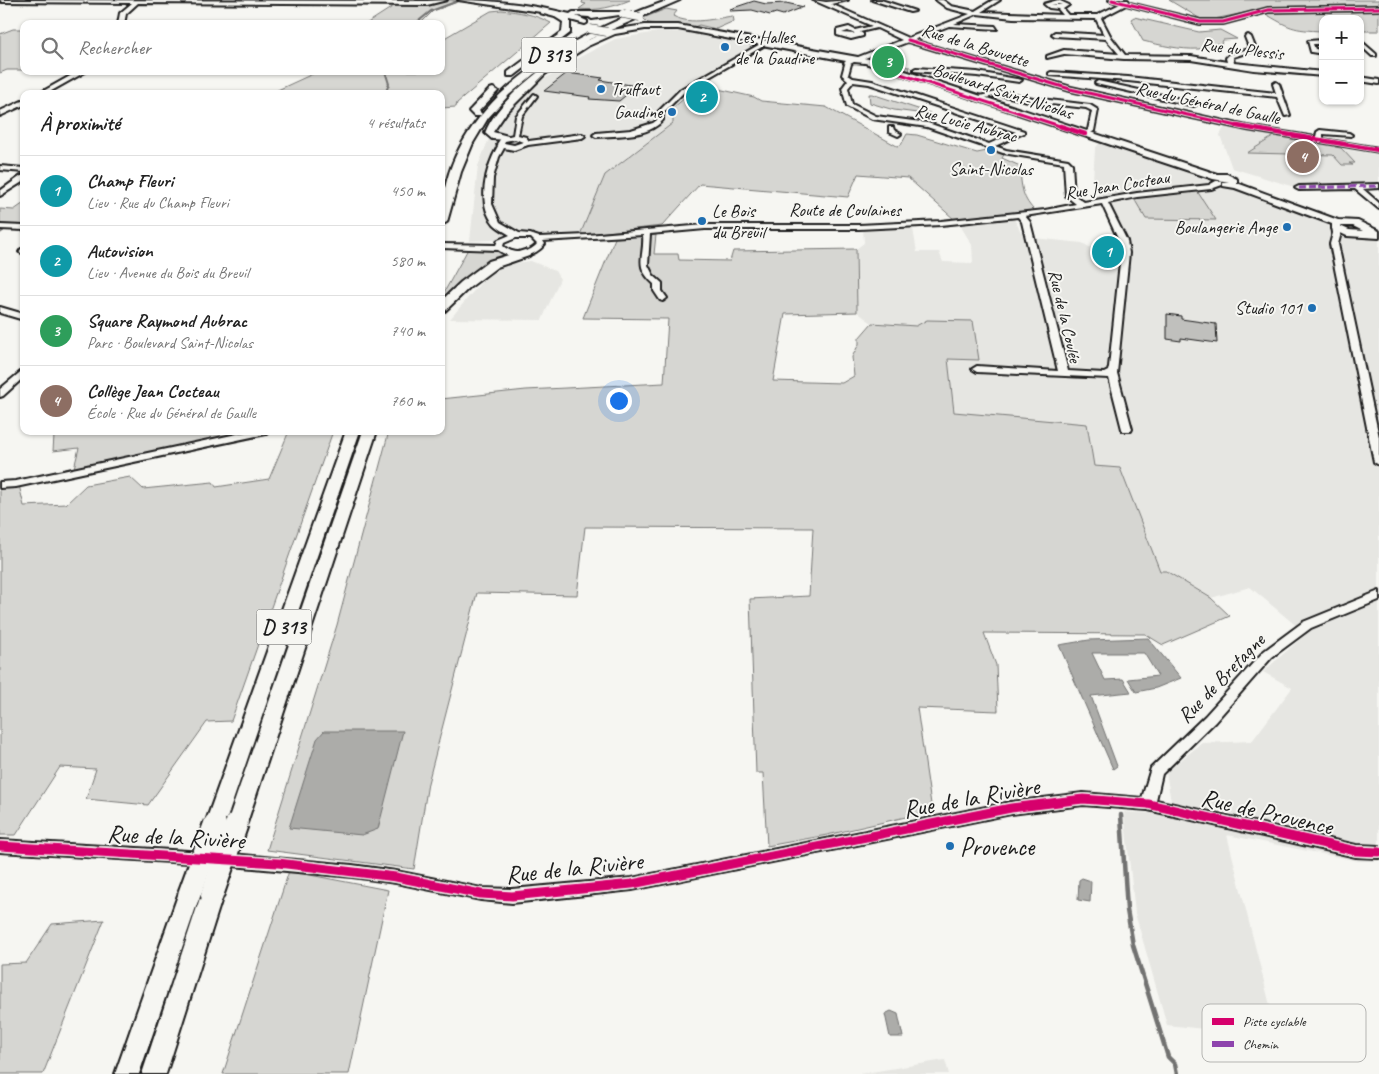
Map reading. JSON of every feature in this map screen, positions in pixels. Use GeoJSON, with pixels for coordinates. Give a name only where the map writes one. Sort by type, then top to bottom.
{"type":"FeatureCollection","features":[{"type":"Feature","properties":{"kind":"highway"},"geometry":{"type":"LineString","coordinates":[[620,13],[651,0]]}},
{"type":"Feature","properties":{"kind":"highway","name":"D 313"},"geometry":{"type":"LineString","coordinates":[[445,210],[467,144],[490,100],[518,75],[562,47],[610,22],[667,0]]}},
{"type":"Feature","properties":{"kind":"highway","name":"D 313"},"geometry":{"type":"LineString","coordinates":[[445,174],[456,148],[482,114],[526,76],[569,48],[617,23],[676,0]]}},
{"type":"Feature","properties":{"kind":"highway"},"geometry":{"type":"LineString","coordinates":[[643,19],[688,0]]}},
{"type":"Feature","properties":{"kind":"highway"},"geometry":{"type":"LineString","coordinates":[[534,79],[482,114],[474,112],[502,82],[564,36],[568,24],[558,15],[543,11]]}},
{"type":"Feature","properties":{"kind":"highway"},"geometry":{"type":"LineString","coordinates":[[544,49],[583,28]]}},
{"type":"Feature","properties":{"kind":"highway"},"geometry":{"type":"LineString","coordinates":[[445,304],[465,285],[486,269],[502,260],[525,254]]}},
{"type":"Feature","properties":{"kind":"highway","name":"D 313"},"geometry":{"type":"LineString","coordinates":[[126,1074],[352,435]]}},
{"type":"Feature","properties":{"kind":"highway"},"geometry":{"type":"LineString","coordinates":[[364,449],[369,435]]}},
{"type":"Feature","properties":{"kind":"highway","name":"D 313"},"geometry":{"type":"LineString","coordinates":[[154,1074],[212,895],[364,449]]}},
{"type":"Feature","properties":{"kind":"main road"},"geometry":{"type":"LineString","coordinates":[[461,0],[543,11],[577,18],[583,28]]}},
{"type":"Feature","properties":{"kind":"main road"},"geometry":{"type":"LineString","coordinates":[[477,0],[581,15],[620,13],[643,19],[694,27],[764,44]]}},
{"type":"Feature","properties":{"kind":"main road"},"geometry":{"type":"LineString","coordinates":[[583,28],[600,15]]}},
{"type":"Feature","properties":{"kind":"main road"},"geometry":{"type":"LineString","coordinates":[[640,28],[645,24],[643,19]]}},
{"type":"Feature","properties":{"kind":"main road"},"geometry":{"type":"LineString","coordinates":[[583,28],[610,32],[640,28],[678,28],[764,44]]}},
{"type":"Feature","properties":{"kind":"main road"},"geometry":{"type":"LineString","coordinates":[[581,48],[606,40],[653,30],[685,30],[733,38]]}},
{"type":"Feature","properties":{"kind":"main road"},"geometry":{"type":"LineString","coordinates":[[513,140],[492,136],[488,130],[506,107],[534,79],[581,48],[610,32]]}},
{"type":"Feature","properties":{"kind":"main road","name":"Boulevard Saint-Nicolas"},"geometry":{"type":"LineString","coordinates":[[764,44],[856,64],[914,74],[975,98],[1232,184],[1336,225],[1359,232],[1379,235]]}},
{"type":"Feature","properties":{"kind":"street"},"geometry":{"type":"LineString","coordinates":[[2,0],[430,3],[444,0]]}},
{"type":"Feature","properties":{"kind":"street"},"geometry":{"type":"LineString","coordinates":[[418,2],[433,0]]}},
{"type":"Feature","properties":{"kind":"street","name":"Rue de la Bouvette"},"geometry":{"type":"LineString","coordinates":[[816,0],[908,40],[1033,78]]}},
{"type":"Feature","properties":{"kind":"street"},"geometry":{"type":"LineString","coordinates":[[825,4],[844,0]]}},
{"type":"Feature","properties":{"kind":"street"},"geometry":{"type":"LineString","coordinates":[[875,0],[898,5],[912,11]]}},
{"type":"Feature","properties":{"kind":"street"},"geometry":{"type":"LineString","coordinates":[[939,0],[944,6],[997,16],[1098,17],[1133,0]]}},
{"type":"Feature","properties":{"kind":"street"},"geometry":{"type":"LineString","coordinates":[[990,146],[1022,132],[870,82],[846,78],[856,64],[882,50],[977,13],[997,0]]}},
{"type":"Feature","properties":{"kind":"street"},"geometry":{"type":"LineString","coordinates":[[1112,0],[1191,21],[1214,23],[1268,10],[1379,8]]}},
{"type":"Feature","properties":{"kind":"street"},"geometry":{"type":"LineString","coordinates":[[122,20],[123,13],[136,2]]}},
{"type":"Feature","properties":{"kind":"street"},"geometry":{"type":"LineString","coordinates":[[1060,8],[1066,16]]}},
{"type":"Feature","properties":{"kind":"street"},"geometry":{"type":"LineString","coordinates":[[1098,17],[1108,37],[1124,57]]}},
{"type":"Feature","properties":{"kind":"street"},"geometry":{"type":"LineString","coordinates":[[947,25],[994,28]]}},
{"type":"Feature","properties":{"kind":"street"},"geometry":{"type":"LineString","coordinates":[[854,32],[876,27]]}},
{"type":"Feature","properties":{"kind":"street"},"geometry":{"type":"LineString","coordinates":[[1055,34],[1108,37]]}},
{"type":"Feature","properties":{"kind":"street"},"geometry":{"type":"LineString","coordinates":[[1231,64],[1229,58],[1231,56],[1250,50],[1252,47],[1248,37]]}},
{"type":"Feature","properties":{"kind":"street"},"geometry":{"type":"LineString","coordinates":[[1319,42],[1310,42],[1313,51],[1319,52]]}},
{"type":"Feature","properties":{"kind":"street"},"geometry":{"type":"LineString","coordinates":[[518,236],[504,228],[494,218],[488,204],[489,178],[495,157],[513,140],[582,136],[589,133],[596,135],[634,131],[654,126],[660,120],[660,113],[683,90],[764,44]]}},
{"type":"Feature","properties":{"kind":"street"},"geometry":{"type":"LineString","coordinates":[[1364,45],[1377,56]]}},
{"type":"Feature","properties":{"kind":"street"},"geometry":{"type":"LineString","coordinates":[[856,64],[882,50]]}},
{"type":"Feature","properties":{"kind":"street","name":"Rue du Plessis"},"geometry":{"type":"LineString","coordinates":[[1048,57],[1064,52],[1124,57],[1151,62],[1157,61],[1157,57],[1190,58],[1254,68],[1319,74]]}},
{"type":"Feature","properties":{"kind":"street"},"geometry":{"type":"LineString","coordinates":[[1364,54],[1377,56]]}},
{"type":"Feature","properties":{"kind":"street"},"geometry":{"type":"LineString","coordinates":[[914,74],[977,74],[1022,81],[1033,78]]}},
{"type":"Feature","properties":{"kind":"street"},"geometry":{"type":"LineString","coordinates":[[1051,74],[1230,91],[1231,95],[1238,98],[1279,98]]}},
{"type":"Feature","properties":{"kind":"street"},"geometry":{"type":"LineString","coordinates":[[48,90],[77,75]]}},
{"type":"Feature","properties":{"kind":"street"},"geometry":{"type":"LineString","coordinates":[[1096,77],[1096,82],[1102,84],[1195,98]]}},
{"type":"Feature","properties":{"kind":"street","name":"Rue du Général de Gaulle"},"geometry":{"type":"LineString","coordinates":[[1033,78],[1070,89],[1247,128],[1379,150]]}},
{"type":"Feature","properties":{"kind":"street"},"geometry":{"type":"LineString","coordinates":[[1364,79],[1379,82]]}},
{"type":"Feature","properties":{"kind":"street","name":"Rue Lucie Aubrac"},"geometry":{"type":"LineString","coordinates":[[851,80],[845,88],[848,106],[874,118],[928,125],[1005,152],[1066,161],[1068,164],[1070,196],[1083,205]]}},
{"type":"Feature","properties":{"kind":"street"},"geometry":{"type":"LineString","coordinates":[[1276,84],[1286,115]]}},
{"type":"Feature","properties":{"kind":"street"},"geometry":{"type":"LineString","coordinates":[[1189,86],[1195,98]]}},
{"type":"Feature","properties":{"kind":"street"},"geometry":{"type":"LineString","coordinates":[[975,98],[1000,93],[1033,100],[1088,106],[1095,110],[1091,131],[1085,134]]}},
{"type":"Feature","properties":{"kind":"street"},"geometry":{"type":"LineString","coordinates":[[513,140],[520,146],[511,147],[519,116],[534,96]]}},
{"type":"Feature","properties":{"kind":"street"},"geometry":{"type":"LineString","coordinates":[[1185,115],[1195,98]]}},
{"type":"Feature","properties":{"kind":"street"},"geometry":{"type":"LineString","coordinates":[[0,114],[20,104]]}},
{"type":"Feature","properties":{"kind":"street"},"geometry":{"type":"LineString","coordinates":[[874,118],[892,128],[891,130],[898,134]]}},
{"type":"Feature","properties":{"kind":"street"},"geometry":{"type":"LineString","coordinates":[[892,128],[897,121]]}},
{"type":"Feature","properties":{"kind":"street"},"geometry":{"type":"LineString","coordinates":[[1319,140],[1320,132],[1349,135]]}},
{"type":"Feature","properties":{"kind":"street"},"geometry":{"type":"LineString","coordinates":[[0,168],[20,170]]}},
{"type":"Feature","properties":{"kind":"street","name":"Rue Jean Cocteau"},"geometry":{"type":"LineString","coordinates":[[1020,215],[1137,195],[1210,187],[1217,180]]}},
{"type":"Feature","properties":{"kind":"street"},"geometry":{"type":"LineString","coordinates":[[0,194],[20,181]]}},
{"type":"Feature","properties":{"kind":"street"},"geometry":{"type":"LineString","coordinates":[[1356,186],[1379,207]]}},
{"type":"Feature","properties":{"kind":"street"},"geometry":{"type":"LineString","coordinates":[[1299,188],[1379,186]]}},
{"type":"Feature","properties":{"kind":"street"},"geometry":{"type":"LineString","coordinates":[[1104,201],[1123,241],[1125,253],[1112,373],[1127,429]]}},
{"type":"Feature","properties":{"kind":"street","name":"Route de Coulaines"},"geometry":{"type":"LineString","coordinates":[[445,246],[476,247],[502,243],[518,236],[528,236],[540,242],[705,227],[906,226],[1020,215]]}},
{"type":"Feature","properties":{"kind":"street","name":"Rue de la Coulée"},"geometry":{"type":"LineString","coordinates":[[977,369],[1064,374],[1026,222],[1020,215]]}},
{"type":"Feature","properties":{"kind":"street"},"geometry":{"type":"LineString","coordinates":[[1336,225],[1338,233],[1334,244],[1379,462]]}},
{"type":"Feature","properties":{"kind":"street"},"geometry":{"type":"LineString","coordinates":[[0,227],[20,228]]}},
{"type":"Feature","properties":{"kind":"street"},"geometry":{"type":"LineString","coordinates":[[502,243],[504,228]]}},
{"type":"Feature","properties":{"kind":"street"},"geometry":{"type":"LineString","coordinates":[[646,231],[648,238],[644,268],[648,276],[658,283],[658,291],[662,298]]}},
{"type":"Feature","properties":{"kind":"street"},"geometry":{"type":"LineString","coordinates":[[1334,244],[1344,236],[1359,232]]}},
{"type":"Feature","properties":{"kind":"street","name":"Route de Coulaines"},"geometry":{"type":"LineString","coordinates":[[502,243],[509,253],[525,254],[538,249],[540,242]]}},
{"type":"Feature","properties":{"kind":"street"},"geometry":{"type":"LineString","coordinates":[[0,310],[20,315]]}},
{"type":"Feature","properties":{"kind":"street"},"geometry":{"type":"LineString","coordinates":[[1064,374],[1106,376],[1112,373]]}},
{"type":"Feature","properties":{"kind":"street"},"geometry":{"type":"LineString","coordinates":[[0,394],[20,376]]}},
{"type":"Feature","properties":{"kind":"street"},"geometry":{"type":"LineString","coordinates":[[0,485],[16,484],[247,435]]}},
{"type":"Feature","properties":{"kind":"street","name":"Rue de Bretagne"},"geometry":{"type":"LineString","coordinates":[[1148,804],[1156,772],[1210,719],[1268,654],[1307,625],[1379,595]]}},
{"type":"Feature","properties":{"kind":"street","name":"Rue de la Rivière"},"geometry":{"type":"LineString","coordinates":[[0,846],[288,864],[396,877],[481,894],[512,896],[632,884],[1011,808],[1083,799],[1148,804]]}},
{"type":"Feature","properties":{"kind":"street","name":"Rue de Provence"},"geometry":{"type":"LineString","coordinates":[[1148,804],[1356,851],[1379,852]]}},
{"type":"Feature","properties":{"kind":"shaded area"},"geometry":{"type":"Polygon","coordinates":[[[448,0],[460,1],[433,11],[424,20],[372,20],[397,4],[430,4],[448,0]]]}},
{"type":"Feature","properties":{"kind":"shaded area"},"geometry":{"type":"Polygon","coordinates":[[[583,0],[630,0],[605,8],[579,9],[586,4],[582,3],[583,0]]]}},
{"type":"Feature","properties":{"kind":"shaded area"},"geometry":{"type":"Polygon","coordinates":[[[1169,0],[1379,0],[1379,7],[1269,8],[1204,21],[1169,0]]]}},
{"type":"Feature","properties":{"kind":"shaded area"},"geometry":{"type":"Polygon","coordinates":[[[666,9],[677,11],[673,16],[680,19],[703,21],[733,16],[734,21],[716,29],[699,25],[694,27],[648,23],[643,18],[666,9]]]}},
{"type":"Feature","properties":{"kind":"shaded area"},"geometry":{"type":"Polygon","coordinates":[[[501,10],[527,14],[551,23],[457,103],[456,107],[445,108],[445,90],[278,90],[310,75],[445,75],[445,38],[491,11],[501,10]]]}},
{"type":"Feature","properties":{"kind":"shaded area"},"geometry":{"type":"Polygon","coordinates":[[[1301,10],[1379,10],[1379,31],[1364,31],[1364,15],[1319,15],[1319,31],[1298,29],[1264,13],[1301,10]]]}},
{"type":"Feature","properties":{"kind":"shaded area"},"geometry":{"type":"Polygon","coordinates":[[[1134,17],[1199,32],[1220,30],[1237,39],[1223,40],[1221,44],[1198,49],[1156,44],[1143,41],[1131,19],[1134,17]]]}},
{"type":"Feature","properties":{"kind":"shaded area"},"geometry":{"type":"Polygon","coordinates":[[[13,29],[20,29],[20,70],[7,70],[0,73],[0,34],[13,29]]]}},
{"type":"Feature","properties":{"kind":"shaded area"},"geometry":{"type":"Polygon","coordinates":[[[663,31],[697,33],[766,46],[700,85],[673,108],[673,123],[605,175],[580,235],[551,237],[520,233],[493,240],[470,241],[478,166],[488,141],[509,108],[533,86],[576,59],[615,39],[663,31]]]}},
{"type":"Feature","properties":{"kind":"shaded area"},"geometry":{"type":"Polygon","coordinates":[[[886,52],[904,56],[899,66],[910,67],[909,72],[875,61],[886,52]]]}},
{"type":"Feature","properties":{"kind":"shaded area"},"geometry":{"type":"Polygon","coordinates":[[[700,85],[754,97],[761,101],[826,107],[897,146],[901,145],[907,134],[917,135],[977,153],[987,151],[1005,153],[1002,158],[1020,166],[1024,195],[1034,210],[955,220],[908,178],[858,174],[848,197],[700,184],[662,226],[580,235],[605,175],[673,123],[673,108],[700,85]]]}},
{"type":"Feature","properties":{"kind":"shaded area"},"geometry":{"type":"Polygon","coordinates":[[[869,94],[930,113],[894,110],[870,103],[869,94]]]}},
{"type":"Feature","properties":{"kind":"shaded area"},"geometry":{"type":"Polygon","coordinates":[[[1225,126],[1336,145],[1335,147],[1379,155],[1379,184],[1291,186],[1232,168],[1220,135],[1225,126]]]}},
{"type":"Feature","properties":{"kind":"shaded area"},"geometry":{"type":"Polygon","coordinates":[[[1276,135],[1336,145],[1335,147],[1341,148],[1355,163],[1349,163],[1353,165],[1342,165],[1333,155],[1247,153],[1276,135]]]}},
{"type":"Feature","properties":{"kind":"shaded area"},"geometry":{"type":"Polygon","coordinates":[[[1100,142],[1326,222],[1338,230],[1379,235],[1379,861],[1358,861],[1227,835],[1270,1004],[1202,1004],[1202,1029],[1167,1025],[1135,913],[1124,812],[1173,814],[1166,772],[1202,743],[1252,741],[1292,688],[1263,672],[1306,634],[1250,587],[1211,598],[1166,571],[1160,571],[1120,468],[1094,467],[965,414],[954,412],[948,359],[927,320],[916,326],[872,323],[857,312],[856,249],[864,243],[863,229],[913,229],[917,252],[939,252],[943,262],[973,263],[972,245],[960,225],[1014,219],[1024,237],[1082,243],[1095,250],[1116,251],[1114,237],[1093,180],[1095,149],[1100,142]]]}},
{"type":"Feature","properties":{"kind":"shaded area"},"geometry":{"type":"Polygon","coordinates":[[[1197,191],[1216,220],[1146,219],[1133,197],[1197,191]]]}},
{"type":"Feature","properties":{"kind":"shaded area"},"geometry":{"type":"Polygon","coordinates":[[[20,206],[20,225],[0,224],[0,209],[14,210],[20,206]]]}},
{"type":"Feature","properties":{"kind":"shaded area"},"geometry":{"type":"Polygon","coordinates":[[[656,235],[654,254],[678,254],[679,260],[730,261],[733,251],[856,249],[857,312],[785,314],[773,381],[842,383],[854,376],[852,357],[859,344],[859,338],[872,323],[916,326],[927,320],[973,321],[979,360],[948,359],[954,412],[1087,424],[1094,466],[1120,468],[1160,571],[1166,571],[1211,598],[1230,616],[1163,645],[1145,634],[984,633],[996,665],[998,711],[917,708],[932,811],[827,835],[767,846],[763,773],[756,773],[750,599],[809,596],[813,528],[585,527],[577,595],[477,593],[428,783],[414,869],[267,850],[337,625],[388,435],[445,435],[445,399],[526,390],[664,383],[668,319],[583,318],[615,238],[656,235]]]}},
{"type":"Feature","properties":{"kind":"shaded area"},"geometry":{"type":"Polygon","coordinates":[[[468,249],[499,251],[512,255],[445,301],[445,291],[468,249]]]}},
{"type":"Feature","properties":{"kind":"shaded area"},"geometry":{"type":"Polygon","coordinates":[[[531,261],[555,271],[560,279],[542,320],[450,319],[483,280],[505,264],[531,261]]]}},
{"type":"Feature","properties":{"kind":"shaded area"},"geometry":{"type":"Polygon","coordinates":[[[54,435],[235,435],[74,468],[79,448],[53,451],[54,435]]]}},
{"type":"Feature","properties":{"kind":"shaded area"},"geometry":{"type":"Polygon","coordinates":[[[287,435],[332,435],[231,721],[207,722],[148,805],[86,799],[96,769],[60,767],[16,835],[0,835],[0,487],[19,485],[24,506],[66,504],[86,485],[130,477],[143,489],[213,482],[216,487],[269,479],[287,435]]]}},
{"type":"Feature","properties":{"kind":"shaded area"},"geometry":{"type":"Polygon","coordinates":[[[1148,638],[1181,678],[1156,688],[1136,692],[1128,679],[1158,676],[1144,653],[1092,653],[1105,680],[1123,679],[1131,692],[1091,696],[1117,766],[1113,769],[1059,645],[1089,640],[1148,638]]]}},
{"type":"Feature","properties":{"kind":"shaded area"},"geometry":{"type":"Polygon","coordinates":[[[324,731],[403,731],[378,829],[362,835],[289,828],[317,739],[324,731]]]}},
{"type":"Feature","properties":{"kind":"shaded area"},"geometry":{"type":"Polygon","coordinates":[[[289,871],[388,890],[349,1074],[223,1074],[289,871]]]}},
{"type":"Feature","properties":{"kind":"shaded area"},"geometry":{"type":"Polygon","coordinates":[[[1082,878],[1091,881],[1090,902],[1078,900],[1079,880],[1082,878]]]}},
{"type":"Feature","properties":{"kind":"shaded area"},"geometry":{"type":"Polygon","coordinates":[[[104,920],[43,1074],[0,1074],[0,964],[26,963],[52,924],[104,920]]]}},
{"type":"Feature","properties":{"kind":"shaded area"},"geometry":{"type":"Polygon","coordinates":[[[891,1011],[898,1014],[903,1037],[890,1037],[885,1014],[891,1011]]]}},
{"type":"Feature","properties":{"kind":"shaded area"},"geometry":{"type":"Polygon","coordinates":[[[945,1060],[949,1074],[859,1074],[945,1060]]]}},
{"type":"Feature","properties":{"kind":"building"},"geometry":{"type":"Polygon","coordinates":[[[754,1],[766,4],[786,3],[804,7],[783,15],[776,13],[770,15],[752,10],[730,11],[730,9],[754,1]]]}},
{"type":"Feature","properties":{"kind":"building","name":"Truffaut"},"geometry":{"type":"Polygon","coordinates":[[[567,73],[603,78],[600,80],[637,86],[619,101],[589,99],[590,97],[544,91],[567,73]]]}},
{"type":"Feature","properties":{"kind":"building"},"geometry":{"type":"Polygon","coordinates":[[[700,92],[713,94],[704,102],[691,100],[700,92]]]}},
{"type":"Feature","properties":{"kind":"building"},"geometry":{"type":"Polygon","coordinates":[[[1167,314],[1181,316],[1181,319],[1216,324],[1217,343],[1181,338],[1181,341],[1167,339],[1167,314]]]}},
{"type":"Feature","properties":{"kind":"waterway"},"geometry":{"type":"LineString","coordinates":[[420,20],[431,11],[458,1]]}},
{"type":"Feature","properties":{"kind":"waterway"},"geometry":{"type":"LineString","coordinates":[[386,75],[389,84],[387,90]]}},
{"type":"Feature","properties":{"kind":"waterway"},"geometry":{"type":"LineString","coordinates":[[1121,815],[1127,910],[1133,945],[1168,1057],[1175,1064],[1177,1074]]}},
{"type":"Feature","properties":{"kind":"marked path"},"geometry":{"type":"LineString","coordinates":[[1299,188],[1379,186]]}},
{"type":"Feature","properties":{"kind":"cycle path"},"geometry":{"type":"LineString","coordinates":[[1112,0],[1200,22],[1223,22],[1268,10],[1379,8]]}},
{"type":"Feature","properties":{"kind":"cycle path"},"geometry":{"type":"LineString","coordinates":[[908,40],[1070,89],[1247,128],[1379,150]]}},
{"type":"Feature","properties":{"kind":"cycle path"},"geometry":{"type":"LineString","coordinates":[[873,65],[1085,134]]}},
{"type":"Feature","properties":{"kind":"cycle path"},"geometry":{"type":"LineString","coordinates":[[0,846],[278,863],[396,877],[481,894],[512,896],[632,884],[1011,808],[1083,799],[1148,804],[1356,851],[1379,852]]}},
{"type":"Feature","properties":{"kind":"place","name":"Les Halles de la Gaudine"},"geometry":{"type":"Point","coordinates":[725,47]}},
{"type":"Feature","properties":{"kind":"place","name":"Square Raymond Aubrac"},"geometry":{"type":"Point","coordinates":[888,62]}},
{"type":"Feature","properties":{"kind":"place","name":"Truffaut"},"geometry":{"type":"Point","coordinates":[601,89]}},
{"type":"Feature","properties":{"kind":"place","name":"Autovision"},"geometry":{"type":"Point","coordinates":[702,97]}},
{"type":"Feature","properties":{"kind":"place","name":"Gaudine"},"geometry":{"type":"Point","coordinates":[672,112]}},
{"type":"Feature","properties":{"kind":"place","name":"Saint-Nicolas"},"geometry":{"type":"Point","coordinates":[991,150]}},
{"type":"Feature","properties":{"kind":"place","name":"Collège Jean Cocteau"},"geometry":{"type":"Point","coordinates":[1303,157]}},
{"type":"Feature","properties":{"kind":"place","name":"Le Bois du Breuil"},"geometry":{"type":"Point","coordinates":[702,221]}},
{"type":"Feature","properties":{"kind":"place","name":"Boulangerie Ange"},"geometry":{"type":"Point","coordinates":[1287,227]}},
{"type":"Feature","properties":{"kind":"place","name":"Champ Fleuri"},"geometry":{"type":"Point","coordinates":[1108,252]}},
{"type":"Feature","properties":{"kind":"place","name":"Studio 101"},"geometry":{"type":"Point","coordinates":[1312,308]}},
{"type":"Feature","properties":{"kind":"place","name":"Provence"},"geometry":{"type":"Point","coordinates":[950,846]}}]}
